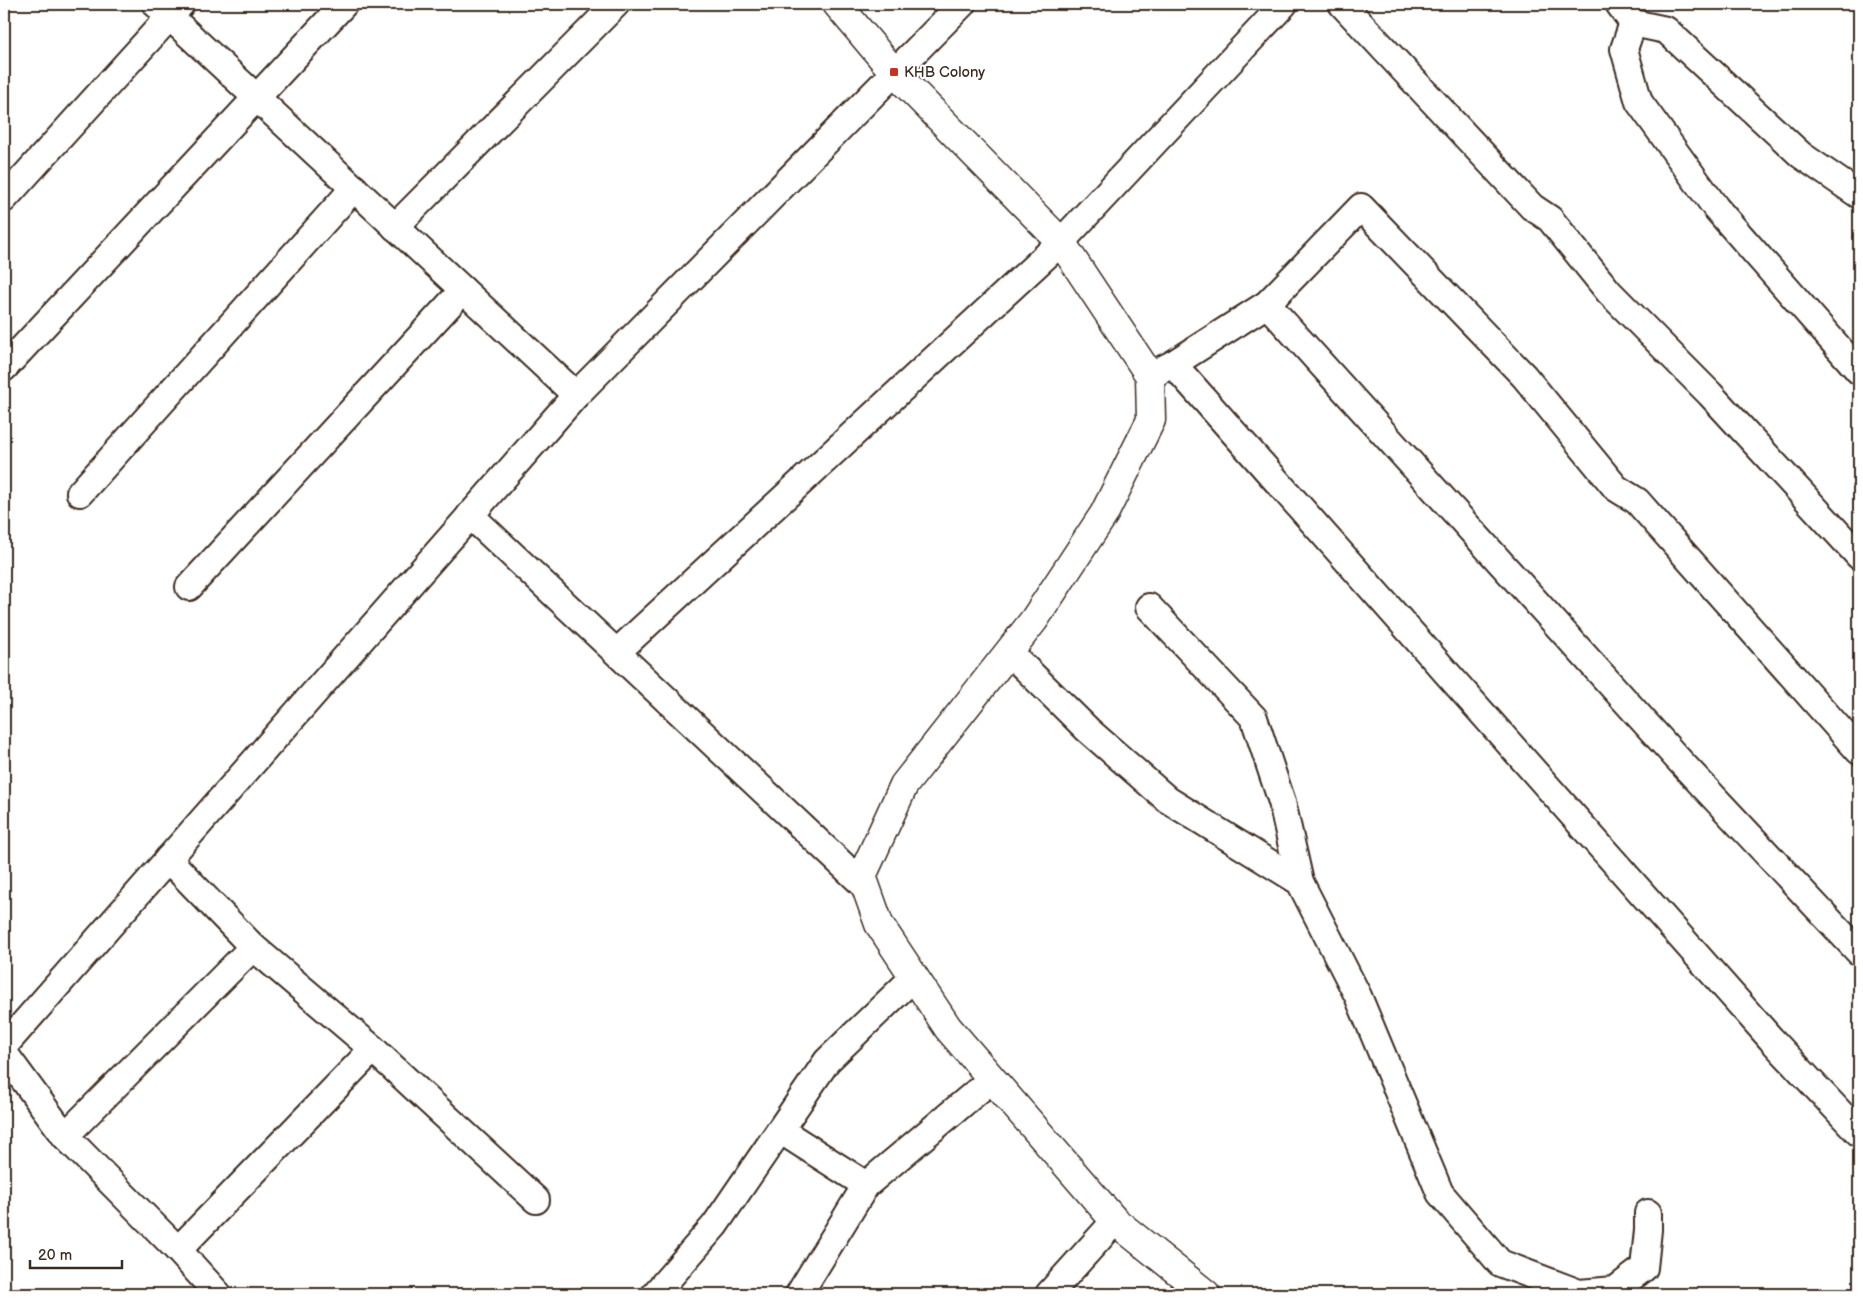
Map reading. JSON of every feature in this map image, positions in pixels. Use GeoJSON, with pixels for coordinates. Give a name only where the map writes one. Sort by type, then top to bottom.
{"type":"FeatureCollection","features":[{"type":"Feature","properties":{"kind":"street"},"geometry":{"type":"LineString","coordinates":[[4,368],[344,4]]}},
{"type":"Feature","properties":{"kind":"street"},"geometry":{"type":"LineString","coordinates":[[395,227],[616,4]]}},
{"type":"Feature","properties":{"kind":"street"},"geometry":{"type":"LineString","coordinates":[[837,4],[894,72],[1061,242],[1150,376],[1151,420],[1104,514],[1034,620],[904,784],[862,876],[879,924],[948,1028],[1115,1221],[1206,1294]]}},
{"type":"Feature","properties":{"kind":"street"},"geometry":{"type":"LineString","coordinates":[[4,1046],[576,395],[962,4]]}},
{"type":"Feature","properties":{"kind":"street"},"geometry":{"type":"LineString","coordinates":[[617,652],[1061,242],[1284,4]]}},
{"type":"Feature","properties":{"kind":"street"},"geometry":{"type":"LineString","coordinates":[[1342,4],[1532,207],[1550,218],[1609,292],[1710,394],[1859,556]]}},
{"type":"Feature","properties":{"kind":"street"},"geometry":{"type":"LineString","coordinates":[[4,199],[169,8],[257,98],[576,395]]}},
{"type":"Feature","properties":{"kind":"street"},"geometry":{"type":"LineString","coordinates":[[1859,195],[1801,155],[1666,30],[1626,13],[1624,49],[1639,102],[1716,208],[1859,371]]}},
{"type":"Feature","properties":{"kind":"street"},"geometry":{"type":"LineString","coordinates":[[80,493],[354,188]]}},
{"type":"Feature","properties":{"kind":"street"},"geometry":{"type":"LineString","coordinates":[[1150,376],[1174,364],[1267,304],[1361,207],[1524,376],[1616,488],[1637,501],[1859,750]]}},
{"type":"Feature","properties":{"kind":"street"},"geometry":{"type":"LineString","coordinates":[[188,586],[463,290]]}},
{"type":"Feature","properties":{"kind":"street"},"geometry":{"type":"LineString","coordinates":[[1267,304],[1677,758],[1859,952]]}},
{"type":"Feature","properties":{"kind":"street"},"geometry":{"type":"LineString","coordinates":[[1174,364],[1771,1039],[1859,1133]]}},
{"type":"Feature","properties":{"kind":"street"},"geometry":{"type":"LineString","coordinates":[[470,515],[865,886]]}},
{"type":"Feature","properties":{"kind":"street"},"geometry":{"type":"LineString","coordinates":[[1149,607],[1254,718],[1282,802],[1300,882],[1358,996],[1440,1193],[1500,1263],[1580,1292],[1615,1290],[1644,1268],[1648,1213]]}},
{"type":"Feature","properties":{"kind":"street"},"geometry":{"type":"LineString","coordinates":[[1009,652],[1088,730],[1168,800],[1300,882]]}},
{"type":"Feature","properties":{"kind":"street"},"geometry":{"type":"LineString","coordinates":[[168,859],[253,947],[373,1049],[536,1200]]}},
{"type":"Feature","properties":{"kind":"street"},"geometry":{"type":"LineString","coordinates":[[65,1136],[253,947]]}},
{"type":"Feature","properties":{"kind":"street"},"geometry":{"type":"LineString","coordinates":[[655,1294],[715,1225],[827,1062],[914,977]]}},
{"type":"Feature","properties":{"kind":"street"},"geometry":{"type":"LineString","coordinates":[[178,1250],[373,1049]]}},
{"type":"Feature","properties":{"kind":"street"},"geometry":{"type":"LineString","coordinates":[[4,1053],[65,1136],[178,1250],[218,1294]]}},
{"type":"Feature","properties":{"kind":"street"},"geometry":{"type":"LineString","coordinates":[[799,1294],[866,1185],[992,1079]]}},
{"type":"Feature","properties":{"kind":"street"},"geometry":{"type":"LineString","coordinates":[[780,1130],[866,1185]]}},
{"type":"Feature","properties":{"kind":"street"},"geometry":{"type":"LineString","coordinates":[[1049,1294],[1115,1221]]}},
{"type":"Feature","properties":{"kind":"place","name":"KHB Colony"},"geometry":{"type":"Point","coordinates":[894,72]}}]}
